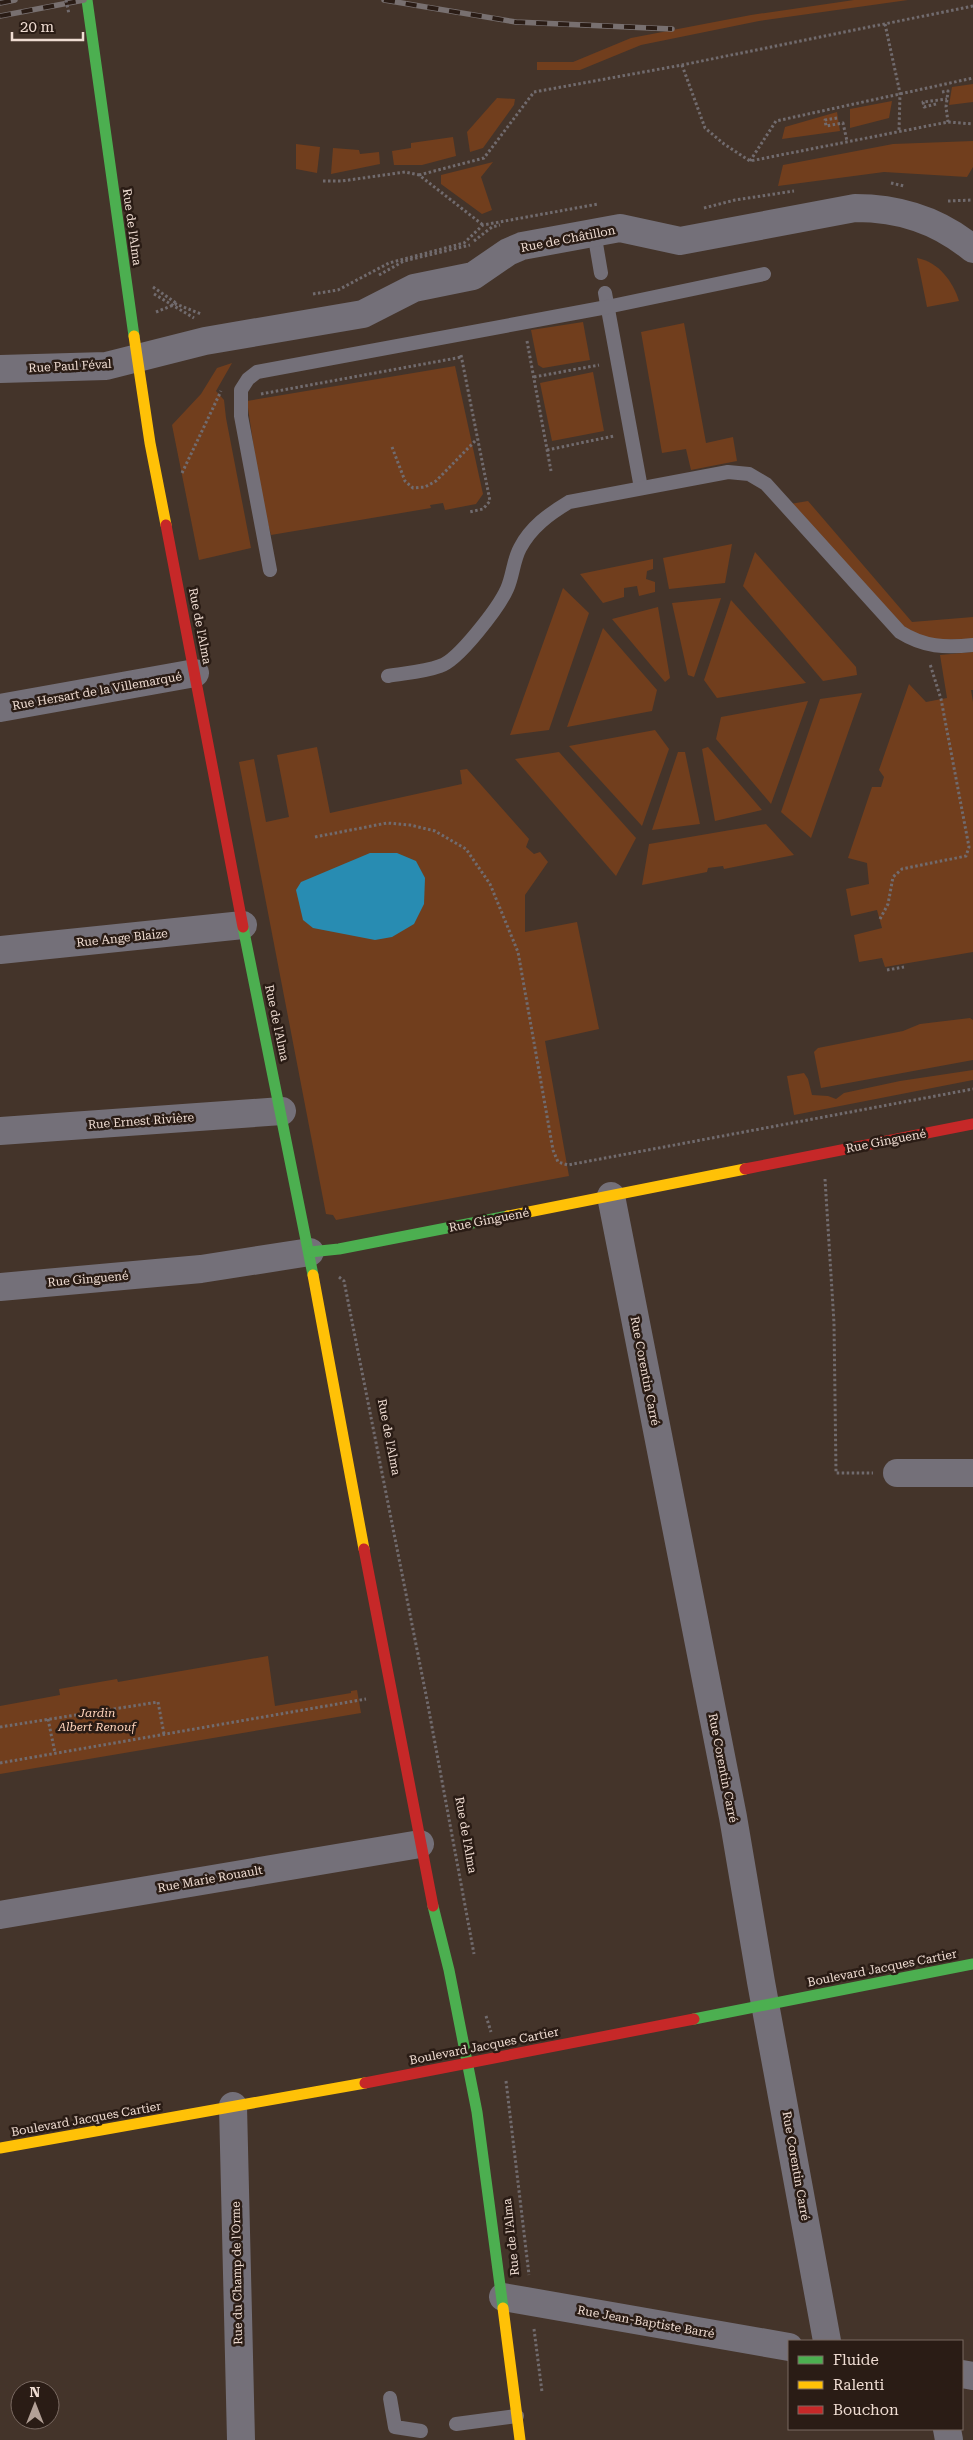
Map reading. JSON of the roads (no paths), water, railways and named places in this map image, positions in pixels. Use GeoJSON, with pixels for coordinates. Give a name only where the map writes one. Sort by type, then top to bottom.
{"type":"FeatureCollection","features":[{"type":"Feature","properties":{"kind":"main road","name":"Rue de l'Alma"},"geometry":{"type":"LineString","coordinates":[[88,6],[104,112],[115,213],[139,359],[144,402],[159,485],[243,926],[282,1111],[292,1173],[310,1252],[427,1880],[449,1970],[480,2132],[503,2297],[520,2440]]}},
{"type":"Feature","properties":{"kind":"main road","name":"Rue Ginguené"},"geometry":{"type":"LineString","coordinates":[[310,1252],[339,1249],[973,1124]]}},
{"type":"Feature","properties":{"kind":"main road","name":"Boulevard Jacques Cartier"},"geometry":{"type":"LineString","coordinates":[[0,2148],[498,2057],[973,1964]]}},
{"type":"Feature","properties":{"kind":"street","name":"Rue de Châtillon"},"geometry":{"type":"LineString","coordinates":[[139,359],[205,341],[363,314],[424,284],[473,276],[508,252],[522,246],[620,228],[680,241],[855,208],[877,208],[920,217],[944,228],[973,249]]}},
{"type":"Feature","properties":{"kind":"street","name":"Rue Paul Féval"},"geometry":{"type":"LineString","coordinates":[[0,369],[106,366],[139,359]]}},
{"type":"Feature","properties":{"kind":"street","name":"Rue Hersart de la Villemarqué"},"geometry":{"type":"LineString","coordinates":[[0,708],[195,673]]}},
{"type":"Feature","properties":{"kind":"street","name":"Rue Ange Blaize"},"geometry":{"type":"LineString","coordinates":[[0,950],[243,926]]}},
{"type":"Feature","properties":{"kind":"street","name":"Rue Ernest Rivière"},"geometry":{"type":"LineString","coordinates":[[0,1131],[282,1111]]}},
{"type":"Feature","properties":{"kind":"street","name":"Rue Corentin Carré"},"geometry":{"type":"LineString","coordinates":[[611,1196],[733,1817],[765,2004],[828,2340]]}},
{"type":"Feature","properties":{"kind":"street","name":"Rue Ginguené"},"geometry":{"type":"LineString","coordinates":[[0,1288],[201,1269],[310,1252]]}},
{"type":"Feature","properties":{"kind":"street"},"geometry":{"type":"LineString","coordinates":[[897,1473],[973,1473]]}},
{"type":"Feature","properties":{"kind":"street","name":"Rue Marie Rouault"},"geometry":{"type":"LineString","coordinates":[[0,1915],[420,1844]]}},
{"type":"Feature","properties":{"kind":"street","name":"Rue du Champ de l'Orme"},"geometry":{"type":"LineString","coordinates":[[233,2106],[241,2440]]}},
{"type":"Feature","properties":{"kind":"street","name":"Rue Jean-Baptiste Barré"},"geometry":{"type":"LineString","coordinates":[[503,2297],[788,2347]]}},
{"type":"Feature","properties":{"kind":"lane"},"geometry":{"type":"LineString","coordinates":[[594,232],[601,273]]}},
{"type":"Feature","properties":{"kind":"lane"},"geometry":{"type":"LineString","coordinates":[[270,570],[241,416],[241,390],[248,379],[257,372],[607,307],[764,274]]}},
{"type":"Feature","properties":{"kind":"lane"},"geometry":{"type":"LineString","coordinates":[[604,293],[641,488]]}},
{"type":"Feature","properties":{"kind":"lane"},"geometry":{"type":"LineString","coordinates":[[388,676],[442,666],[455,658],[494,612],[507,589],[519,549],[534,528],[549,514],[570,502],[728,472],[749,474],[766,484],[900,632],[924,644],[954,647],[973,645]]}},
{"type":"Feature","properties":{"kind":"lane"},"geometry":{"type":"LineString","coordinates":[[390,2398],[395,2427],[421,2432]]}},
{"type":"Feature","properties":{"kind":"lane"},"geometry":{"type":"LineString","coordinates":[[456,2424],[517,2416]]}},
{"type":"Feature","properties":{"kind":"water"},"geometry":{"type":"Polygon","coordinates":[[[370,853],[397,853],[416,861],[425,878],[424,904],[414,924],[392,937],[375,940],[313,928],[303,920],[296,890],[301,882],[370,853]]]}},
{"type":"Feature","properties":{"kind":"railway"},"geometry":{"type":"LineString","coordinates":[[0,3],[15,0]]}},
{"type":"Feature","properties":{"kind":"railway"},"geometry":{"type":"LineString","coordinates":[[0,16],[84,0]]}},
{"type":"Feature","properties":{"kind":"railway"},"geometry":{"type":"LineString","coordinates":[[384,0],[516,22],[672,29]]}},
{"type":"Feature","properties":{"kind":"park label","name":"Jardin Albert Renouf"},"geometry":{"type":"Point","coordinates":[97,1720]}}]}
